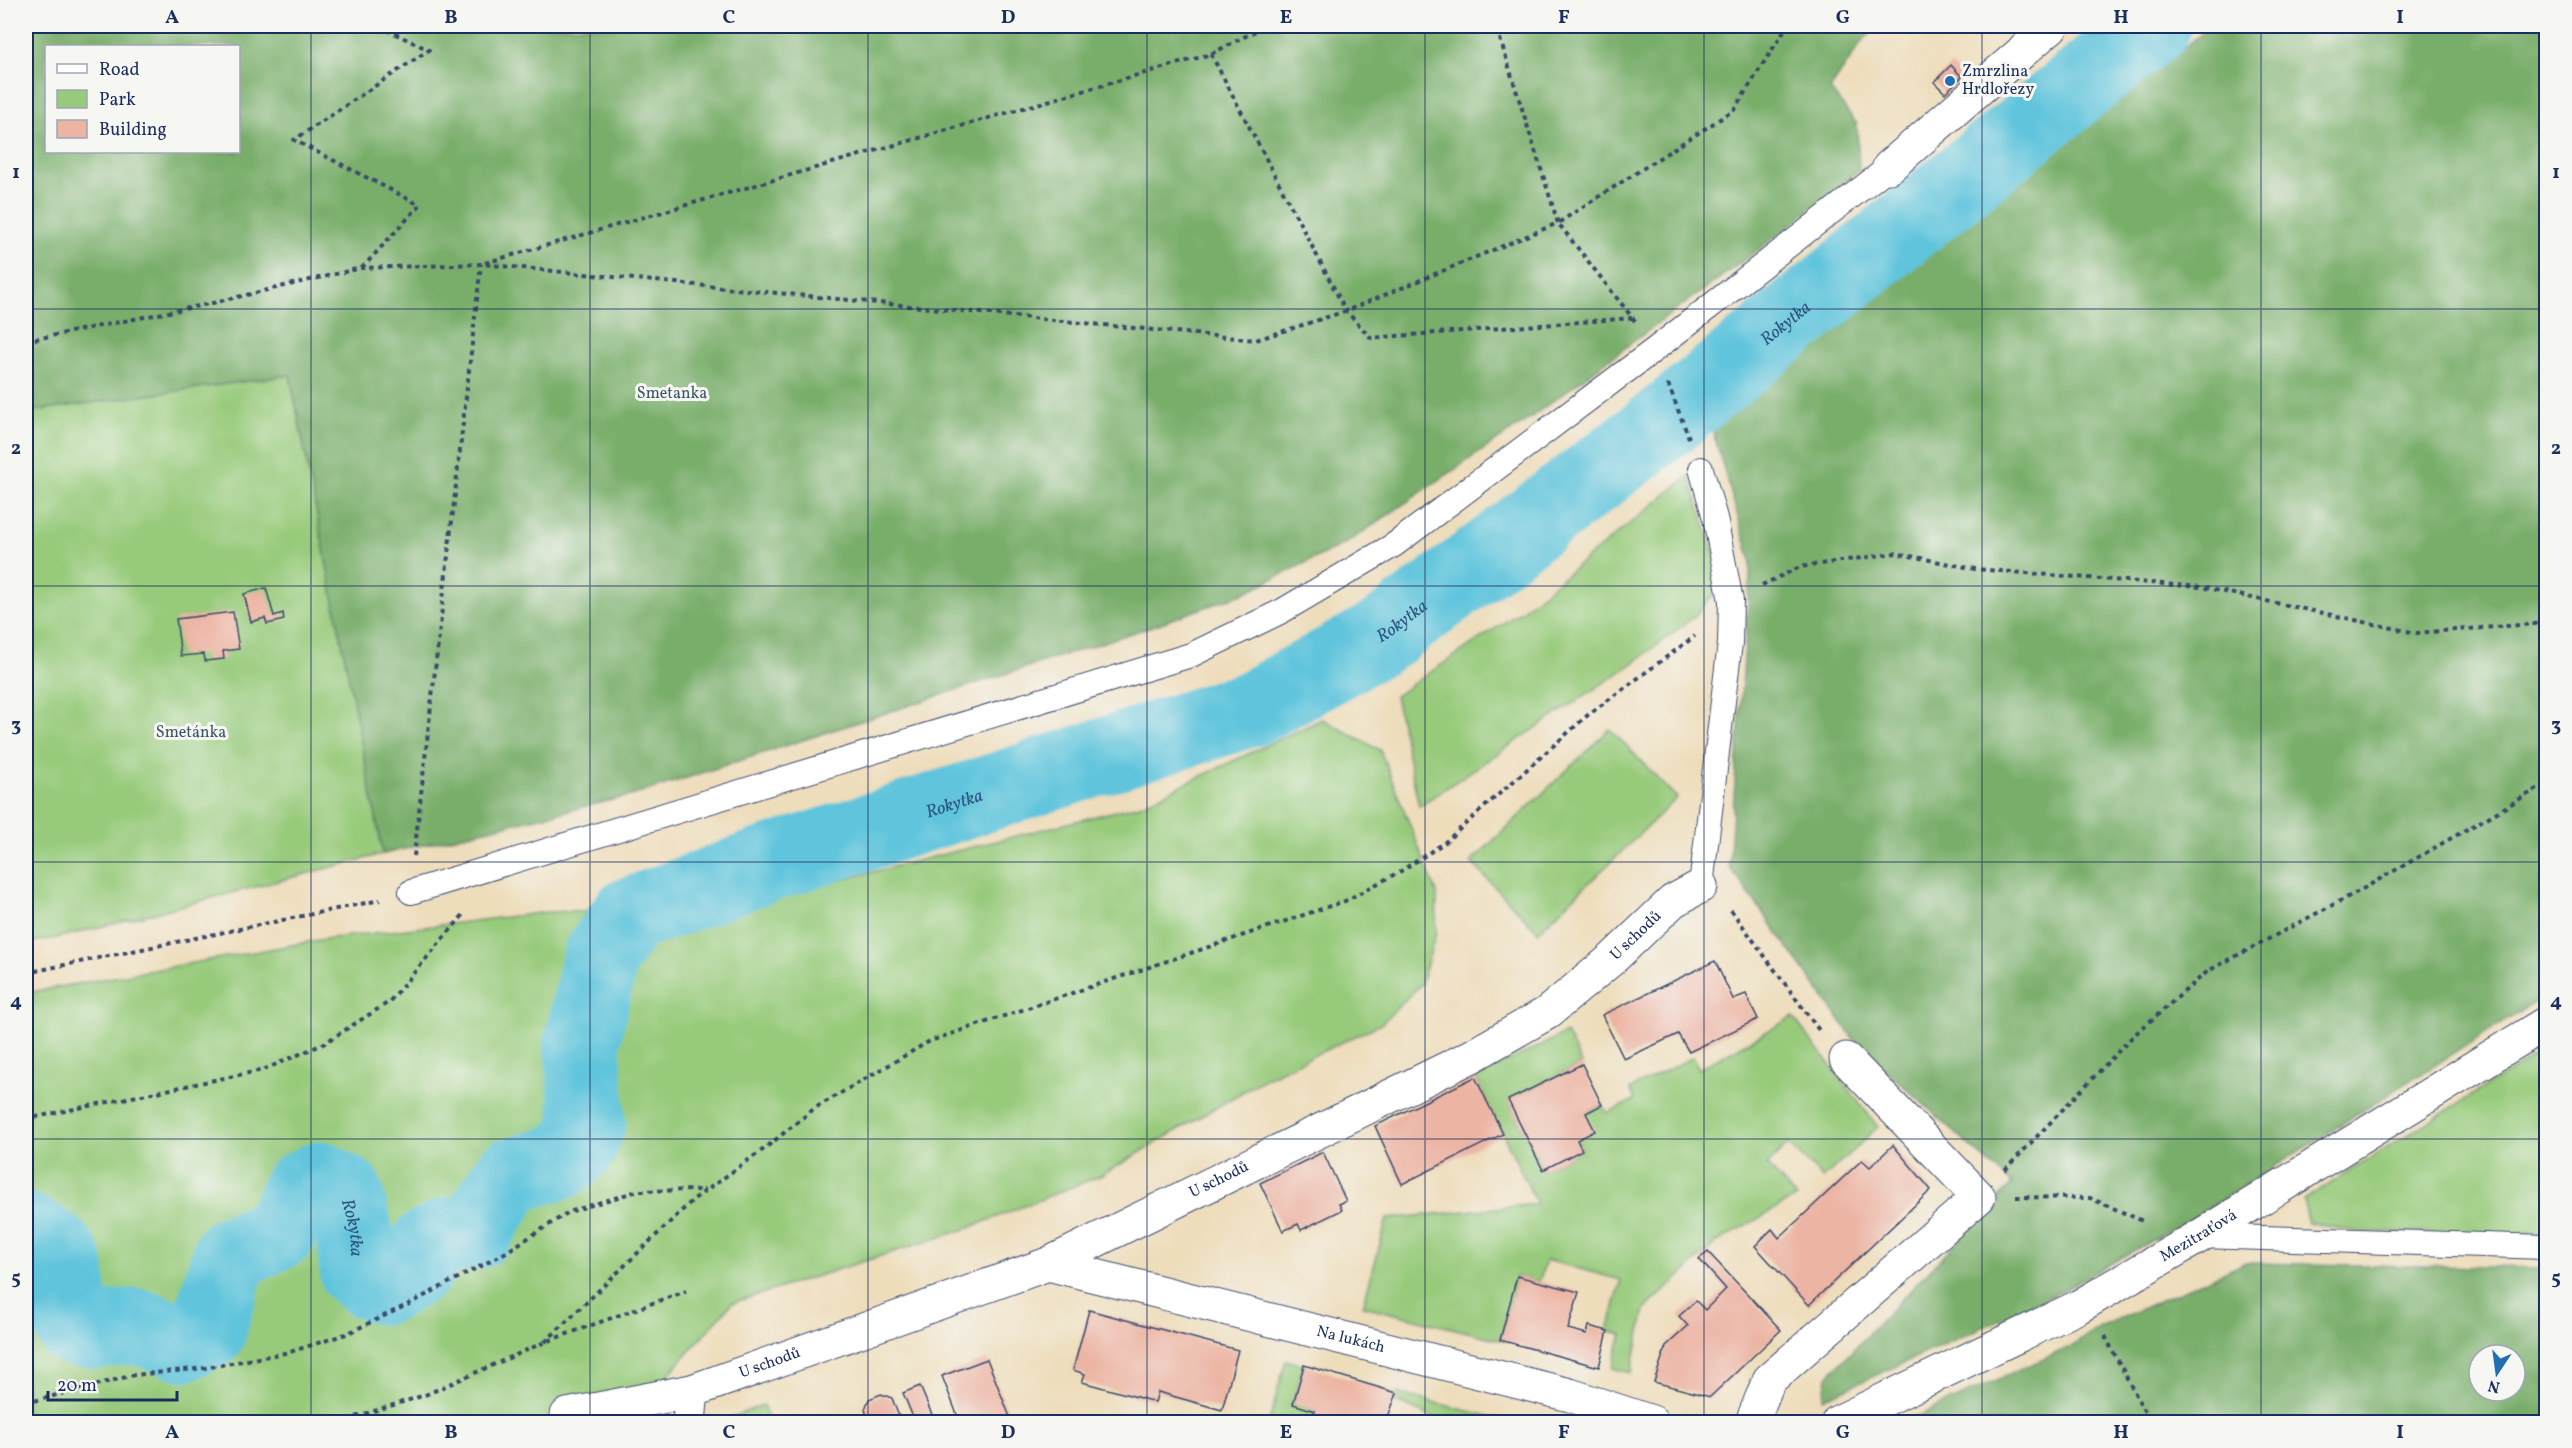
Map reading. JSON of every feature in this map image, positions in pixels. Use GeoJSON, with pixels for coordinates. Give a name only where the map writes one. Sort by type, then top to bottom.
{"type":"FeatureCollection","features":[{"type":"Feature","properties":{"kind":"street"},"geometry":{"type":"LineString","coordinates":[[1889,167],[2052,26]]}},
{"type":"Feature","properties":{"kind":"street","name":"U schodů"},"geometry":{"type":"LineString","coordinates":[[567,1415],[690,1407],[1047,1264],[1472,1056],[1547,1013],[1612,959],[1673,901],[1701,886]]}},
{"type":"Feature","properties":{"kind":"street","name":"Mezitraťová"},"geometry":{"type":"LineString","coordinates":[[1838,1422],[2078,1308],[2200,1236],[2547,1023]]}},
{"type":"Feature","properties":{"kind":"street"},"geometry":{"type":"LineString","coordinates":[[1752,1422],[1769,1380],[1979,1197],[1846,1059]]}},
{"type":"Feature","properties":{"kind":"street","name":"Na lukách"},"geometry":{"type":"LineString","coordinates":[[1047,1264],[1570,1395],[1652,1422]]}},
{"type":"Feature","properties":{"kind":"lane"},"geometry":{"type":"LineString","coordinates":[[411,892],[1191,655],[1282,610],[1394,545],[1654,350],[1889,167]]}},
{"type":"Feature","properties":{"kind":"lane"},"geometry":{"type":"LineString","coordinates":[[1701,469],[1716,518],[1731,601],[1730,643],[1701,886]]}},
{"type":"Feature","properties":{"kind":"lane"},"geometry":{"type":"LineString","coordinates":[[2200,1236],[2547,1247]]}},
{"type":"Feature","properties":{"kind":"path"},"geometry":{"type":"LineString","coordinates":[[361,268],[420,205],[294,140],[429,50],[379,26]]}},
{"type":"Feature","properties":{"kind":"path"},"geometry":{"type":"LineString","coordinates":[[482,264],[1211,54],[1265,26]]}},
{"type":"Feature","properties":{"kind":"path"},"geometry":{"type":"LineString","coordinates":[[1496,26],[1558,223],[1633,318],[1654,350],[1701,469]]}},
{"type":"Feature","properties":{"kind":"path"},"geometry":{"type":"LineString","coordinates":[[26,341],[208,304],[361,268],[482,264],[1256,340],[1346,310],[1558,223],[1734,110],[1787,26]]}},
{"type":"Feature","properties":{"kind":"path"},"geometry":{"type":"LineString","coordinates":[[1211,54],[1346,310],[1371,338],[1633,318]]}},
{"type":"Feature","properties":{"kind":"path"},"geometry":{"type":"LineString","coordinates":[[26,973],[358,906],[411,892],[482,264]]}},
{"type":"Feature","properties":{"kind":"path"},"geometry":{"type":"LineString","coordinates":[[545,1341],[706,1190],[764,1149],[815,1108],[930,1041],[1346,901],[1401,871],[1444,843],[1588,715],[1708,626],[1731,601],[1800,567],[1895,553],[1975,569],[2201,587],[2416,633],[2547,623]]}},
{"type":"Feature","properties":{"kind":"path"},"geometry":{"type":"LineString","coordinates":[[1979,1197],[2133,1036],[2208,971],[2359,891],[2547,784]]}},
{"type":"Feature","properties":{"kind":"path"},"geometry":{"type":"LineString","coordinates":[[1701,886],[1723,899],[1823,1036],[1846,1059]]}},
{"type":"Feature","properties":{"kind":"path"},"geometry":{"type":"LineString","coordinates":[[26,1119],[263,1070],[323,1044],[389,1002],[467,910]]}},
{"type":"Feature","properties":{"kind":"path"},"geometry":{"type":"LineString","coordinates":[[26,1403],[134,1375],[205,1368],[290,1352],[346,1334],[409,1304],[503,1254],[569,1212],[637,1191],[706,1190]]}},
{"type":"Feature","properties":{"kind":"path"},"geometry":{"type":"LineString","coordinates":[[1979,1197],[2090,1198],[2142,1221],[2200,1236]]}},
{"type":"Feature","properties":{"kind":"path"},"geometry":{"type":"LineString","coordinates":[[339,1422],[425,1395],[545,1341],[686,1291]]}},
{"type":"Feature","properties":{"kind":"path"},"geometry":{"type":"LineString","coordinates":[[2078,1308],[2100,1327],[2150,1422]]}},
{"type":"Feature","properties":{"kind":"green space","name":"Smetanka"},"geometry":{"type":"Polygon","coordinates":[[[26,26],[1880,26],[1863,40],[1830,89],[1857,124],[1859,171],[1778,235],[1523,423],[1348,542],[1242,594],[1144,629],[634,795],[383,854],[290,375],[26,412],[26,26]]]}},
{"type":"Feature","properties":{"kind":"green space"},"geometry":{"type":"Polygon","coordinates":[[[2211,26],[2546,26],[2546,995],[2198,1215],[2052,1296],[1823,1399],[1827,1377],[2012,1184],[1858,1045],[1729,866],[1751,561],[1711,425],[2211,26]]]}},
{"type":"Feature","properties":{"kind":"green space","name":"Smetánka"},"geometry":{"type":"Polygon","coordinates":[[[290,375],[383,854],[57,938],[26,943],[26,412],[290,375]]]}},
{"type":"Feature","properties":{"kind":"green space"},"geometry":{"type":"Polygon","coordinates":[[[1689,476],[1721,572],[1717,591],[1695,616],[1632,664],[1419,806],[1395,696],[1521,611],[1689,476]]]}},
{"type":"Feature","properties":{"kind":"green space"},"geometry":{"type":"Polygon","coordinates":[[[1322,719],[1380,750],[1437,893],[1436,933],[1421,984],[1381,1024],[1264,1079],[1102,1175],[969,1228],[732,1303],[630,1418],[608,1422],[26,1422],[26,993],[325,939],[548,912],[741,905],[1140,805],[1322,719]]]}},
{"type":"Feature","properties":{"kind":"green space"},"geometry":{"type":"Polygon","coordinates":[[[1610,729],[1677,798],[1538,932],[1471,862],[1610,729]]]}},
{"type":"Feature","properties":{"kind":"green space"},"geometry":{"type":"Polygon","coordinates":[[[1793,1017],[1878,1127],[1823,1178],[1788,1144],[1767,1165],[1796,1197],[1717,1242],[1645,1309],[1631,1373],[1612,1368],[1622,1334],[1608,1331],[1621,1280],[1546,1260],[1539,1282],[1517,1276],[1500,1340],[1363,1306],[1387,1219],[1537,1204],[1475,1077],[1566,1033],[1582,1064],[1508,1100],[1543,1170],[1582,1150],[1577,1140],[1586,1113],[1602,1105],[1607,1113],[1635,1100],[1630,1089],[1693,1057],[1699,1069],[1793,1017]]]}},
{"type":"Feature","properties":{"kind":"green space"},"geometry":{"type":"Polygon","coordinates":[[[2546,1049],[2546,1234],[2359,1232],[2309,1223],[2303,1200],[2546,1049]]]}},
{"type":"Feature","properties":{"kind":"green space"},"geometry":{"type":"Polygon","coordinates":[[[2245,1263],[2546,1268],[2546,1422],[1904,1422],[2072,1346],[2100,1327],[2245,1263]]]}},
{"type":"Feature","properties":{"kind":"green space"},"geometry":{"type":"Polygon","coordinates":[[[1286,1360],[1304,1365],[1293,1403],[1315,1411],[1311,1422],[1269,1422],[1286,1360]]]}},
{"type":"Feature","properties":{"kind":"green space"},"geometry":{"type":"Polygon","coordinates":[[[1397,1393],[1512,1422],[1444,1422],[1394,1401],[1397,1393]]]}},
{"type":"Feature","properties":{"kind":"green space"},"geometry":{"type":"Polygon","coordinates":[[[763,1405],[770,1422],[719,1422],[763,1405]]]}},
{"type":"Feature","properties":{"kind":"building"},"geometry":{"type":"Polygon","coordinates":[[[1951,65],[1962,77],[1945,93],[1934,82],[1951,65]]]}},
{"type":"Feature","properties":{"kind":"building"},"geometry":{"type":"Polygon","coordinates":[[[266,588],[274,616],[283,613],[284,620],[267,624],[265,618],[251,622],[244,594],[266,588]]]}},
{"type":"Feature","properties":{"kind":"building"},"geometry":{"type":"Polygon","coordinates":[[[233,612],[239,649],[223,651],[224,659],[205,661],[204,654],[181,656],[176,619],[233,612]]]}},
{"type":"Feature","properties":{"kind":"building"},"geometry":{"type":"Polygon","coordinates":[[[1715,961],[1733,999],[1746,994],[1758,1019],[1689,1052],[1678,1034],[1624,1059],[1602,1015],[1715,961]]]}},
{"type":"Feature","properties":{"kind":"building"},"geometry":{"type":"Polygon","coordinates":[[[1582,1064],[1602,1105],[1586,1113],[1595,1131],[1577,1140],[1582,1150],[1543,1170],[1508,1100],[1582,1064]]]}},
{"type":"Feature","properties":{"kind":"building"},"geometry":{"type":"Polygon","coordinates":[[[1475,1077],[1503,1134],[1402,1184],[1375,1126],[1475,1077]]]}},
{"type":"Feature","properties":{"kind":"building"},"geometry":{"type":"Polygon","coordinates":[[[1893,1145],[1931,1190],[1809,1305],[1755,1246],[1772,1229],[1779,1238],[1862,1160],[1870,1167],[1893,1145]]]}},
{"type":"Feature","properties":{"kind":"building"},"geometry":{"type":"Polygon","coordinates":[[[1323,1152],[1346,1201],[1339,1204],[1342,1210],[1301,1230],[1298,1224],[1283,1231],[1260,1183],[1323,1152]]]}},
{"type":"Feature","properties":{"kind":"building"},"geometry":{"type":"Polygon","coordinates":[[[1708,1252],[1781,1330],[1710,1397],[1654,1382],[1666,1346],[1688,1326],[1679,1316],[1696,1301],[1705,1310],[1726,1289],[1699,1259],[1708,1252]]]}},
{"type":"Feature","properties":{"kind":"building"},"geometry":{"type":"Polygon","coordinates":[[[1517,1276],[1579,1292],[1568,1329],[1587,1334],[1589,1326],[1608,1331],[1599,1367],[1500,1340],[1517,1276]]]}},
{"type":"Feature","properties":{"kind":"building"},"geometry":{"type":"Polygon","coordinates":[[[1089,1310],[1238,1350],[1222,1410],[1158,1392],[1155,1402],[1082,1382],[1085,1374],[1073,1370],[1089,1310]]]}},
{"type":"Feature","properties":{"kind":"building"},"geometry":{"type":"Polygon","coordinates":[[[987,1359],[1012,1422],[960,1422],[942,1376],[987,1359]]]}},
{"type":"Feature","properties":{"kind":"building"},"geometry":{"type":"Polygon","coordinates":[[[1304,1365],[1397,1393],[1386,1422],[1311,1422],[1315,1411],[1293,1404],[1304,1365]]]}},
{"type":"Feature","properties":{"kind":"building"},"geometry":{"type":"Polygon","coordinates":[[[920,1386],[935,1422],[915,1422],[903,1393],[920,1386]]]}},
{"type":"Feature","properties":{"kind":"building"},"geometry":{"type":"Polygon","coordinates":[[[881,1394],[892,1398],[901,1422],[853,1422],[867,1417],[865,1409],[869,1399],[881,1394]]]}},
{"type":"Feature","properties":{"kind":"waterway","name":"Rokytka"},"geometry":{"type":"LineString","coordinates":[[26,1231],[48,1244],[63,1258],[67,1271],[70,1311],[74,1328],[96,1331],[137,1326],[184,1343],[208,1331],[230,1254],[280,1231],[300,1189],[320,1179],[345,1193],[355,1231],[357,1272],[369,1282],[384,1287],[417,1267],[428,1246],[450,1235],[476,1231],[510,1176],[559,1162],[579,1146],[588,1122],[582,1043],[600,958],[628,916],[759,867],[1253,708],[1386,634],[1645,438],[2153,26]]}},
{"type":"Feature","properties":{"kind":"place","name":"Zmrzlina Hrdlořezy"},"geometry":{"type":"Point","coordinates":[1950,81]}}]}
